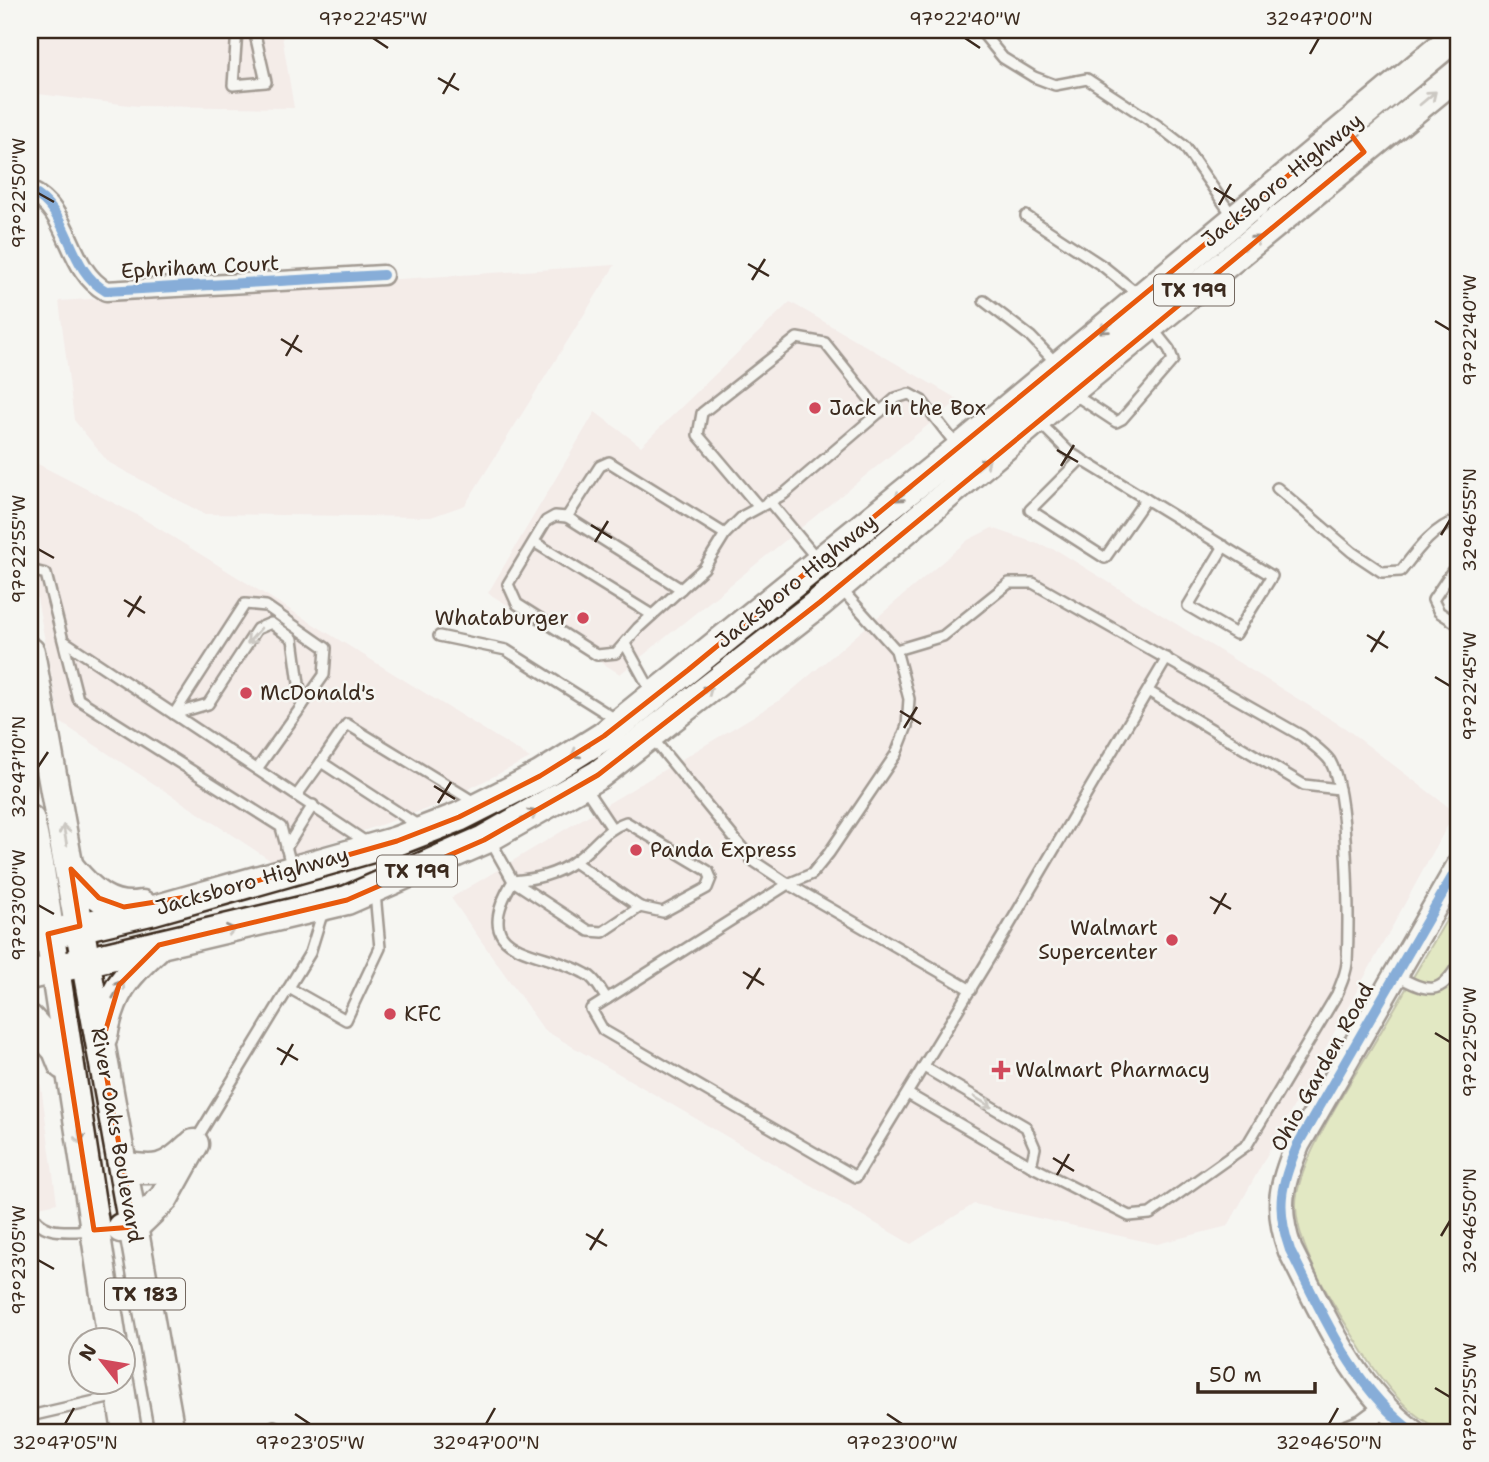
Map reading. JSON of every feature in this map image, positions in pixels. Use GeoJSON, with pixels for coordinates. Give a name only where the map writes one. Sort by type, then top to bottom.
{"type":"FeatureCollection","features":[{"type":"Feature","properties":{"kind":"main road","name":"Jacksboro Highway"},"geometry":{"type":"LineString","coordinates":[[39,936],[218,892],[289,859],[385,844],[481,806],[540,775],[621,722],[960,449],[1459,33]]}},
{"type":"Feature","properties":{"kind":"main road","name":"Jacksboro Highway"},"geometry":{"type":"LineString","coordinates":[[42,972],[324,906],[374,889],[489,837],[583,784],[650,736],[838,586],[1036,419],[1459,73]]}},
{"type":"Feature","properties":{"kind":"main road"},"geometry":{"type":"LineString","coordinates":[[1346,128],[1364,152]]}},
{"type":"Feature","properties":{"kind":"main road"},"geometry":{"type":"LineString","coordinates":[[819,561],[838,586]]}},
{"type":"Feature","properties":{"kind":"main road","name":"TX 183"},"geometry":{"type":"LineString","coordinates":[[30,652],[71,869],[83,963]]}},
{"type":"Feature","properties":{"kind":"main road","name":"TX 183"},"geometry":{"type":"LineString","coordinates":[[30,820],[39,864],[42,972]]}},
{"type":"Feature","properties":{"kind":"main road"},"geometry":{"type":"LineString","coordinates":[[385,844],[404,877]]}},
{"type":"Feature","properties":{"kind":"main road"},"geometry":{"type":"LineString","coordinates":[[30,901],[39,864]]}},
{"type":"Feature","properties":{"kind":"main road"},"geometry":{"type":"LineString","coordinates":[[71,869],[99,898],[124,907],[218,892]]}},
{"type":"Feature","properties":{"kind":"main road"},"geometry":{"type":"LineString","coordinates":[[101,1046],[106,1016],[119,985],[159,945]]}},
{"type":"Feature","properties":{"kind":"main road","name":"River Oaks Boulevard"},"geometry":{"type":"LineString","coordinates":[[83,963],[101,1046],[172,1430]]}},
{"type":"Feature","properties":{"kind":"main road","name":"River Oaks Boulevard"},"geometry":{"type":"LineString","coordinates":[[42,972],[73,1093],[110,1326]]}},
{"type":"Feature","properties":{"kind":"main road"},"geometry":{"type":"LineString","coordinates":[[30,1020],[57,1051],[73,1093]]}},
{"type":"Feature","properties":{"kind":"main road"},"geometry":{"type":"LineString","coordinates":[[123,1166],[147,1170],[172,1165],[194,1144]]}},
{"type":"Feature","properties":{"kind":"main road"},"geometry":{"type":"LineString","coordinates":[[94,1230],[134,1227],[164,1198],[194,1144]]}},
{"type":"Feature","properties":{"kind":"main road"},"geometry":{"type":"LineString","coordinates":[[121,1396],[127,1432]]}},
{"type":"Feature","properties":{"kind":"street","name":"Ephriham Court"},"geometry":{"type":"LineString","coordinates":[[30,191],[50,205],[84,274],[92,283],[106,291],[383,275]]}},
{"type":"Feature","properties":{"kind":"street","name":"Ohio Garden Road"},"geometry":{"type":"LineString","coordinates":[[1413,1432],[1385,1407],[1353,1368],[1290,1250],[1283,1230],[1280,1201],[1286,1173],[1298,1144],[1457,874]]}},
{"type":"Feature","properties":{"kind":"street"},"geometry":{"type":"LineString","coordinates":[[1342,1432],[1363,1424],[1385,1407]]}},
{"type":"Feature","properties":{"kind":"lane"},"geometry":{"type":"LineString","coordinates":[[237,30],[233,85],[266,82],[254,30]]}},
{"type":"Feature","properties":{"kind":"lane"},"geometry":{"type":"LineString","coordinates":[[980,30],[1003,58],[1034,77],[1055,85],[1087,79],[1157,125],[1184,146],[1235,219]]}},
{"type":"Feature","properties":{"kind":"lane"},"geometry":{"type":"LineString","coordinates":[[1026,216],[1104,267],[1142,297]]}},
{"type":"Feature","properties":{"kind":"lane"},"geometry":{"type":"LineString","coordinates":[[984,301],[1031,337],[1058,366]]}},
{"type":"Feature","properties":{"kind":"lane"},"geometry":{"type":"LineString","coordinates":[[1070,391],[1116,422],[1122,419],[1173,360],[1169,349],[1150,326]]}},
{"type":"Feature","properties":{"kind":"lane"},"geometry":{"type":"LineString","coordinates":[[758,506],[698,435],[702,413],[797,338],[825,343],[880,412]]}},
{"type":"Feature","properties":{"kind":"lane"},"geometry":{"type":"LineString","coordinates":[[681,589],[567,517],[555,516],[546,521],[508,584],[517,604],[597,655],[617,653],[652,615],[681,589],[704,568],[725,534],[758,506],[784,494],[895,398],[909,394],[922,401],[960,449]]}},
{"type":"Feature","properties":{"kind":"lane"},"geometry":{"type":"LineString","coordinates":[[1036,419],[1081,459],[1224,546],[1272,576],[1236,634],[1188,606],[1224,546]]}},
{"type":"Feature","properties":{"kind":"lane"},"geometry":{"type":"LineString","coordinates":[[1081,459],[1030,510],[1105,558],[1146,499]]}},
{"type":"Feature","properties":{"kind":"lane"},"geometry":{"type":"LineString","coordinates":[[567,517],[600,466],[609,462],[725,534]]}},
{"type":"Feature","properties":{"kind":"lane"},"geometry":{"type":"LineString","coordinates":[[1278,488],[1352,552],[1382,572],[1401,571],[1420,546],[1442,524],[1459,519]]}},
{"type":"Feature","properties":{"kind":"lane"},"geometry":{"type":"LineString","coordinates":[[769,501],[819,561]]}},
{"type":"Feature","properties":{"kind":"lane"},"geometry":{"type":"LineString","coordinates":[[534,542],[652,615]]}},
{"type":"Feature","properties":{"kind":"lane"},"geometry":{"type":"LineString","coordinates":[[1459,569],[1452,570],[1433,600],[1439,612],[1459,625]]}},
{"type":"Feature","properties":{"kind":"lane"},"geometry":{"type":"LineString","coordinates":[[30,570],[46,573],[78,699],[281,827],[289,859]]}},
{"type":"Feature","properties":{"kind":"lane"},"geometry":{"type":"LineString","coordinates":[[896,650],[943,636],[1009,583],[1033,583],[1302,736],[1329,759],[1339,789],[1345,862],[1347,966],[1337,994],[1247,1146],[1150,1214],[1129,1216],[1031,1166],[908,1094]]}},
{"type":"Feature","properties":{"kind":"lane"},"geometry":{"type":"LineString","coordinates":[[838,586],[896,650],[909,699],[907,726],[896,754],[812,874],[788,884],[591,1009],[603,1031],[856,1177],[971,990],[1167,658]]}},
{"type":"Feature","properties":{"kind":"lane"},"geometry":{"type":"LineString","coordinates":[[174,714],[245,604],[266,606],[326,648],[324,675],[257,769]]}},
{"type":"Feature","properties":{"kind":"lane"},"geometry":{"type":"LineString","coordinates":[[174,714],[208,704],[257,629],[271,623],[293,639],[302,706]]}},
{"type":"Feature","properties":{"kind":"lane"},"geometry":{"type":"LineString","coordinates":[[439,636],[506,650],[621,722]]}},
{"type":"Feature","properties":{"kind":"lane"},"geometry":{"type":"LineString","coordinates":[[64,641],[313,805],[385,844]]}},
{"type":"Feature","properties":{"kind":"lane"},"geometry":{"type":"LineString","coordinates":[[625,643],[654,696]]}},
{"type":"Feature","properties":{"kind":"lane"},"geometry":{"type":"LineString","coordinates":[[1148,691],[1304,785],[1339,789]]}},
{"type":"Feature","properties":{"kind":"lane"},"geometry":{"type":"LineString","coordinates":[[297,794],[347,724],[481,806]]}},
{"type":"Feature","properties":{"kind":"lane"},"geometry":{"type":"LineString","coordinates":[[650,736],[752,860],[788,884],[971,990]]}},
{"type":"Feature","properties":{"kind":"lane"},"geometry":{"type":"LineString","coordinates":[[321,762],[425,830]]}},
{"type":"Feature","properties":{"kind":"lane"},"geometry":{"type":"LineString","coordinates":[[583,784],[611,827]]}},
{"type":"Feature","properties":{"kind":"lane"},"geometry":{"type":"LineString","coordinates":[[289,859],[313,805]]}},
{"type":"Feature","properties":{"kind":"lane"},"geometry":{"type":"LineString","coordinates":[[513,881],[542,878],[574,862],[611,827],[626,822],[708,871],[711,878],[707,888],[663,912],[640,907],[574,862]]}},
{"type":"Feature","properties":{"kind":"lane"},"geometry":{"type":"LineString","coordinates":[[489,837],[513,881],[589,931],[603,932],[640,907]]}},
{"type":"Feature","properties":{"kind":"lane"},"geometry":{"type":"LineString","coordinates":[[513,881],[499,904],[496,925],[501,937],[513,945],[589,975],[607,999]]}},
{"type":"Feature","properties":{"kind":"lane"},"geometry":{"type":"LineString","coordinates":[[289,988],[346,1020],[380,948],[374,889]]}},
{"type":"Feature","properties":{"kind":"lane"},"geometry":{"type":"LineString","coordinates":[[194,1144],[310,953],[324,906]]}},
{"type":"Feature","properties":{"kind":"lane"},"geometry":{"type":"LineString","coordinates":[[1396,975],[1423,989],[1441,988],[1450,980],[1459,963]]}},
{"type":"Feature","properties":{"kind":"lane"},"geometry":{"type":"LineString","coordinates":[[924,1067],[1026,1128],[1035,1148],[1031,1166]]}},
{"type":"Feature","properties":{"kind":"lane"},"geometry":{"type":"LineString","coordinates":[[30,1209],[39,1225],[54,1232],[94,1230]]}},
{"type":"Feature","properties":{"kind":"lane"},"geometry":{"type":"LineString","coordinates":[[30,1416],[94,1396]]}},
{"type":"Feature","properties":{"kind":"lane"},"geometry":{"type":"LineString","coordinates":[[262,1432],[274,1426],[286,1432]]}},
{"type":"Feature","properties":{"kind":"highlighted area"},"geometry":{"type":"Polygon","coordinates":[[[1346,128],[1364,152],[820,602],[598,775],[484,840],[347,900],[159,945],[119,985],[101,1046],[134,1227],[94,1230],[48,934],[80,926],[71,869],[99,898],[124,907],[218,892],[397,841],[459,817],[540,776],[604,736],[688,670],[1346,128]]]}},
{"type":"Feature","properties":{"kind":"shaded area"},"geometry":{"type":"Polygon","coordinates":[[[30,30],[281,30],[294,108],[138,106],[30,93],[30,30]]]}},
{"type":"Feature","properties":{"kind":"shaded area"},"geometry":{"type":"Polygon","coordinates":[[[615,265],[465,505],[431,517],[204,514],[108,462],[74,420],[59,301],[615,265]]]}},
{"type":"Feature","properties":{"kind":"shaded area"},"geometry":{"type":"Polygon","coordinates":[[[790,302],[959,400],[620,674],[488,593],[595,412],[641,446],[790,302]]]}},
{"type":"Feature","properties":{"kind":"shaded area"},"geometry":{"type":"Polygon","coordinates":[[[30,460],[137,515],[530,758],[435,806],[273,862],[60,722],[30,560],[30,460]]]}},
{"type":"Feature","properties":{"kind":"shaded area"},"geometry":{"type":"Polygon","coordinates":[[[992,528],[1058,551],[1345,728],[1455,812],[1228,1226],[1157,1244],[974,1204],[911,1244],[544,1030],[451,898],[782,699],[968,540],[992,528]]]}},
{"type":"Feature","properties":{"kind":"shaded area"},"geometry":{"type":"Polygon","coordinates":[[[30,1041],[35,1042],[57,1203],[30,1209],[30,1041]]]}},
{"type":"Feature","properties":{"kind":"green space"},"geometry":{"type":"Polygon","coordinates":[[[1459,898],[1459,1432],[1444,1430],[1417,1416],[1393,1393],[1373,1367],[1312,1264],[1304,1245],[1296,1207],[1304,1171],[1324,1127],[1459,898]]]}},
{"type":"Feature","properties":{"kind":"cycle path"},"geometry":{"type":"LineString","coordinates":[[30,191],[44,200],[54,212],[83,269],[106,291],[383,275]]}},
{"type":"Feature","properties":{"kind":"cycle path"},"geometry":{"type":"LineString","coordinates":[[1413,1432],[1373,1394],[1341,1348],[1290,1250],[1281,1208],[1287,1171],[1298,1144],[1459,865]]}},
{"type":"Feature","properties":{"kind":"place","name":"Jack in the Box"},"geometry":{"type":"Point","coordinates":[815,408]}},
{"type":"Feature","properties":{"kind":"place","name":"Whataburger"},"geometry":{"type":"Point","coordinates":[583,618]}},
{"type":"Feature","properties":{"kind":"place","name":"McDonald's"},"geometry":{"type":"Point","coordinates":[246,693]}},
{"type":"Feature","properties":{"kind":"place","name":"Panda Express"},"geometry":{"type":"Point","coordinates":[636,850]}},
{"type":"Feature","properties":{"kind":"place","name":"Walmart Supercenter"},"geometry":{"type":"Point","coordinates":[1172,940]}},
{"type":"Feature","properties":{"kind":"place","name":"KFC"},"geometry":{"type":"Point","coordinates":[390,1014]}},
{"type":"Feature","properties":{"kind":"place","name":"Walmart Pharmacy"},"geometry":{"type":"Point","coordinates":[1001,1070]}}]}
